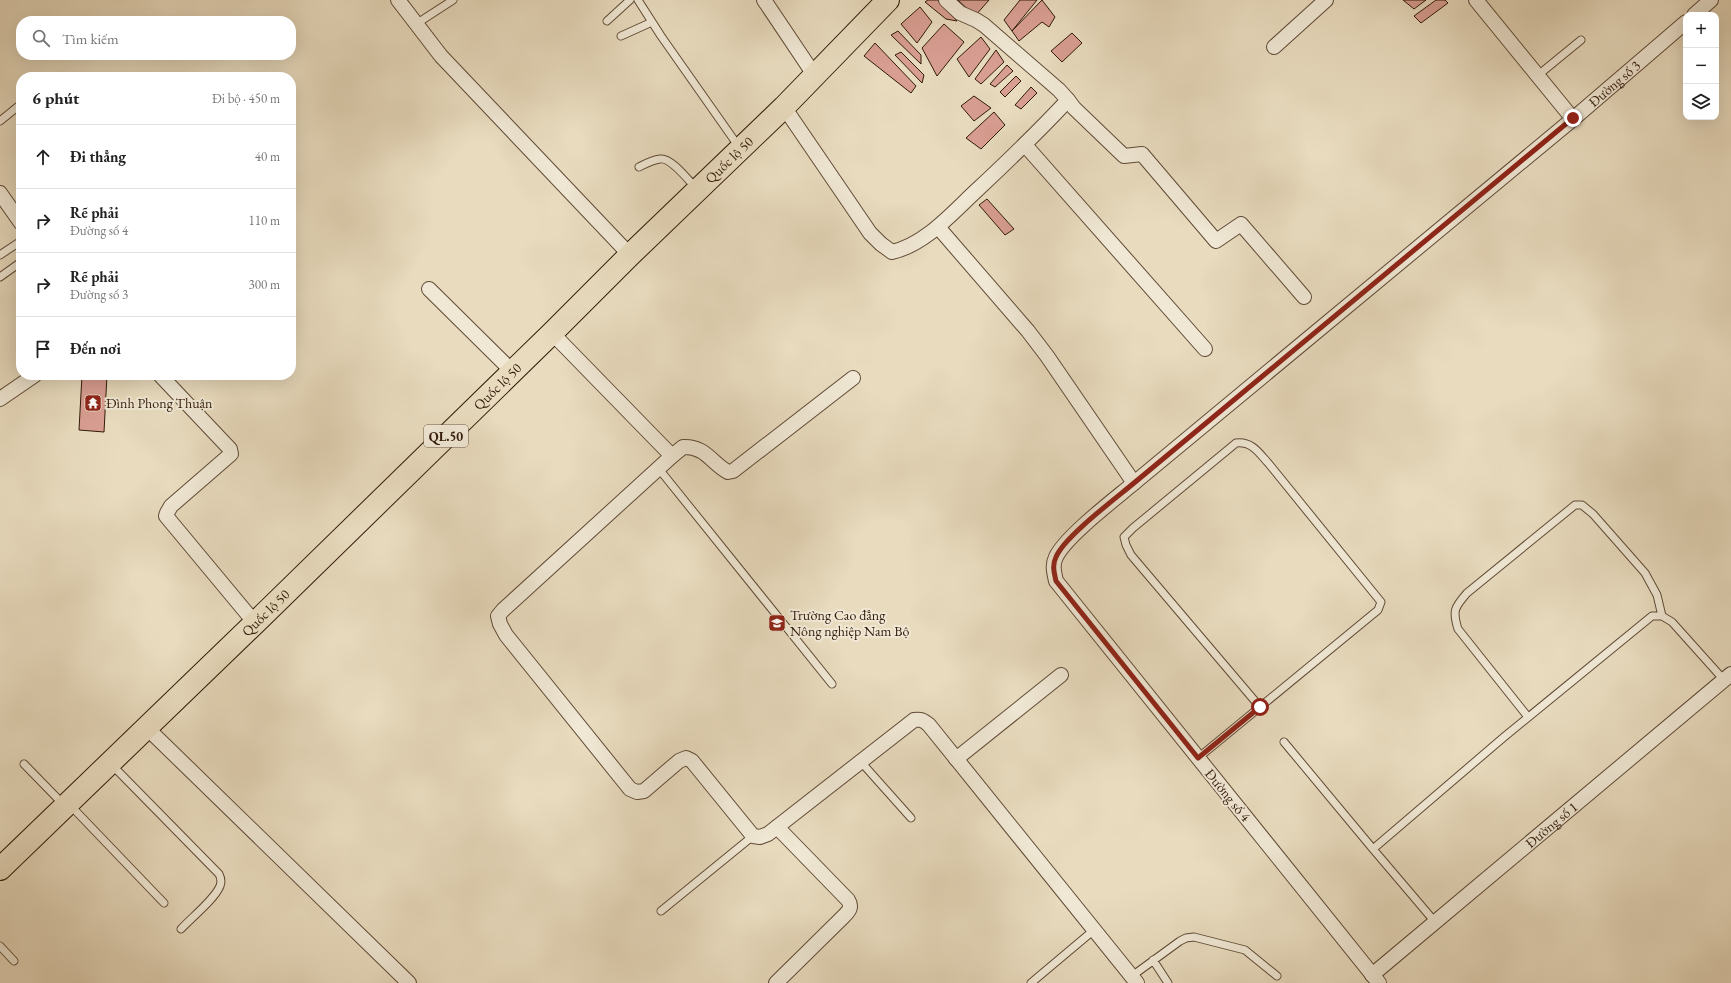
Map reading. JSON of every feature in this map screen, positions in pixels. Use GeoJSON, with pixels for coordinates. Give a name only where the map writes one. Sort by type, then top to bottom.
{"type":"FeatureCollection","features":[{"type":"Feature","properties":{"kind":"highway","name":"Quốc lộ 50"},"geometry":{"type":"LineString","coordinates":[[0,869],[109,762],[255,623],[513,372],[630,255],[784,107],[888,0]]}},
{"type":"Feature","properties":{"kind":"street"},"geometry":{"type":"LineString","coordinates":[[398,0],[441,56],[630,255]]}},
{"type":"Feature","properties":{"kind":"street"},"geometry":{"type":"LineString","coordinates":[[764,0],[815,76]]}},
{"type":"Feature","properties":{"kind":"street"},"geometry":{"type":"LineString","coordinates":[[946,0],[960,13],[984,25],[1059,90],[1074,108],[1124,156],[1142,154],[1216,241],[1241,224],[1304,297]]}},
{"type":"Feature","properties":{"kind":"street"},"geometry":{"type":"LineString","coordinates":[[1274,47],[1326,0]]}},
{"type":"Feature","properties":{"kind":"street"},"geometry":{"type":"LineString","coordinates":[[1697,12],[1711,0]]}},
{"type":"Feature","properties":{"kind":"street"},"geometry":{"type":"LineString","coordinates":[[1481,2],[1537,76],[1573,118]]}},
{"type":"Feature","properties":{"kind":"street","name":"Đường số 3"},"geometry":{"type":"LineString","coordinates":[[1053,567],[1056,557],[1065,542],[1683,25]]}},
{"type":"Feature","properties":{"kind":"street"},"geometry":{"type":"LineString","coordinates":[[784,107],[870,233],[892,252],[915,242],[938,227],[1025,145],[1068,100]]}},
{"type":"Feature","properties":{"kind":"street"},"geometry":{"type":"LineString","coordinates":[[1025,145],[1206,349]]}},
{"type":"Feature","properties":{"kind":"street"},"geometry":{"type":"LineString","coordinates":[[0,193],[16,216]]}},
{"type":"Feature","properties":{"kind":"street"},"geometry":{"type":"LineString","coordinates":[[938,227],[1028,331],[1047,356],[1134,483]]}},
{"type":"Feature","properties":{"kind":"street"},"geometry":{"type":"LineString","coordinates":[[429,290],[513,372]]}},
{"type":"Feature","properties":{"kind":"street"},"geometry":{"type":"LineString","coordinates":[[552,333],[672,456]]}},
{"type":"Feature","properties":{"kind":"street"},"geometry":{"type":"LineString","coordinates":[[853,378],[733,471],[728,472],[723,470],[710,456],[689,447],[683,447],[503,610],[498,616],[500,624],[511,641],[630,789],[637,792],[644,791],[679,761],[686,758],[692,760],[753,836],[760,837],[777,827],[914,720],[920,719],[929,725],[1134,980]]}},
{"type":"Feature","properties":{"kind":"street"},"geometry":{"type":"LineString","coordinates":[[0,399],[28,380]]}},
{"type":"Feature","properties":{"kind":"street"},"geometry":{"type":"LineString","coordinates":[[165,380],[230,449],[231,454],[171,506],[166,516],[255,623]]}},
{"type":"Feature","properties":{"kind":"street","name":"Đường số 4"},"geometry":{"type":"LineString","coordinates":[[1053,567],[1056,581],[1376,979]]}},
{"type":"Feature","properties":{"kind":"street"},"geometry":{"type":"LineString","coordinates":[[956,759],[1061,675]]}},
{"type":"Feature","properties":{"kind":"street","name":"Đường số 1"},"geometry":{"type":"LineString","coordinates":[[1376,979],[1435,922],[1728,677]]}},
{"type":"Feature","properties":{"kind":"street"},"geometry":{"type":"LineString","coordinates":[[146,727],[409,983]]}},
{"type":"Feature","properties":{"kind":"street"},"geometry":{"type":"LineString","coordinates":[[776,983],[842,918],[850,909],[851,904],[777,827]]}},
{"type":"Feature","properties":{"kind":"lane"},"geometry":{"type":"LineString","coordinates":[[416,24],[453,0]]}},
{"type":"Feature","properties":{"kind":"lane"},"geometry":{"type":"LineString","coordinates":[[607,21],[630,0]]}},
{"type":"Feature","properties":{"kind":"lane"},"geometry":{"type":"LineString","coordinates":[[638,0],[740,149]]}},
{"type":"Feature","properties":{"kind":"lane"},"geometry":{"type":"LineString","coordinates":[[621,36],[652,22]]}},
{"type":"Feature","properties":{"kind":"lane"},"geometry":{"type":"LineString","coordinates":[[1537,76],[1580,40]]}},
{"type":"Feature","properties":{"kind":"lane"},"geometry":{"type":"LineString","coordinates":[[0,122],[16,108]]}},
{"type":"Feature","properties":{"kind":"lane"},"geometry":{"type":"LineString","coordinates":[[639,167],[660,158],[664,159],[670,162],[698,190]]}},
{"type":"Feature","properties":{"kind":"lane"},"geometry":{"type":"LineString","coordinates":[[0,255],[16,244]]}},
{"type":"Feature","properties":{"kind":"lane"},"geometry":{"type":"LineString","coordinates":[[0,277],[16,266]]}},
{"type":"Feature","properties":{"kind":"lane"},"geometry":{"type":"LineString","coordinates":[[1198,758],[1378,610],[1381,602],[1269,464],[1253,446],[1244,442],[1236,443],[1124,537],[1131,555],[1260,707]]}},
{"type":"Feature","properties":{"kind":"lane"},"geometry":{"type":"LineString","coordinates":[[659,469],[832,684]]}},
{"type":"Feature","properties":{"kind":"lane"},"geometry":{"type":"LineString","coordinates":[[1528,717],[1458,629],[1454,617],[1456,606],[1467,593],[1575,505],[1582,505],[1593,514],[1645,573],[1657,595],[1662,616]]}},
{"type":"Feature","properties":{"kind":"lane"},"geometry":{"type":"LineString","coordinates":[[1373,849],[1528,717],[1652,616],[1662,616],[1672,622],[1728,677]]}},
{"type":"Feature","properties":{"kind":"lane"},"geometry":{"type":"LineString","coordinates":[[1284,742],[1435,922]]}},
{"type":"Feature","properties":{"kind":"lane"},"geometry":{"type":"LineString","coordinates":[[109,762],[219,874],[222,879],[221,886],[215,894],[181,929]]}},
{"type":"Feature","properties":{"kind":"lane"},"geometry":{"type":"LineString","coordinates":[[861,762],[911,818]]}},
{"type":"Feature","properties":{"kind":"lane"},"geometry":{"type":"LineString","coordinates":[[24,764],[66,804],[164,903]]}},
{"type":"Feature","properties":{"kind":"lane"},"geometry":{"type":"LineString","coordinates":[[661,911],[753,836]]}},
{"type":"Feature","properties":{"kind":"lane"},"geometry":{"type":"LineString","coordinates":[[1031,983],[1094,930]]}},
{"type":"Feature","properties":{"kind":"lane"},"geometry":{"type":"LineString","coordinates":[[1134,980],[1153,960],[1180,941],[1186,938],[1194,937],[1245,950],[1277,976]]}},
{"type":"Feature","properties":{"kind":"lane"},"geometry":{"type":"LineString","coordinates":[[0,946],[14,961]]}},
{"type":"Feature","properties":{"kind":"lane"},"geometry":{"type":"LineString","coordinates":[[1153,960],[1168,983]]}},
{"type":"Feature","properties":{"kind":"building"},"geometry":{"type":"Polygon","coordinates":[[[928,0],[938,0],[957,21],[946,19],[925,2],[928,0]]]}},
{"type":"Feature","properties":{"kind":"building"},"geometry":{"type":"Polygon","coordinates":[[[958,0],[989,0],[975,16],[958,0]]]}},
{"type":"Feature","properties":{"kind":"building"},"geometry":{"type":"Polygon","coordinates":[[[1020,0],[1037,0],[1012,31],[1004,20],[1020,0]]]}},
{"type":"Feature","properties":{"kind":"building"},"geometry":{"type":"Polygon","coordinates":[[[1042,0],[1055,17],[1049,27],[1042,22],[1019,41],[1012,31],[1042,0]]]}},
{"type":"Feature","properties":{"kind":"building"},"geometry":{"type":"Polygon","coordinates":[[[1403,0],[1426,0],[1414,9],[1403,0]]]}},
{"type":"Feature","properties":{"kind":"building"},"geometry":{"type":"Polygon","coordinates":[[[1436,0],[1445,0],[1448,3],[1421,23],[1414,16],[1436,0]]]}},
{"type":"Feature","properties":{"kind":"building"},"geometry":{"type":"Polygon","coordinates":[[[920,7],[932,22],[917,43],[901,24],[920,7]]]}},
{"type":"Feature","properties":{"kind":"building"},"geometry":{"type":"Polygon","coordinates":[[[944,24],[964,42],[937,76],[922,48],[944,24]]]}},
{"type":"Feature","properties":{"kind":"building"},"geometry":{"type":"Polygon","coordinates":[[[898,31],[921,55],[921,64],[891,35],[898,31]]]}},
{"type":"Feature","properties":{"kind":"building"},"geometry":{"type":"Polygon","coordinates":[[[1072,33],[1082,43],[1062,62],[1051,51],[1072,33]]]}},
{"type":"Feature","properties":{"kind":"building"},"geometry":{"type":"Polygon","coordinates":[[[981,37],[990,49],[969,77],[957,59],[981,37]]]}},
{"type":"Feature","properties":{"kind":"building"},"geometry":{"type":"Polygon","coordinates":[[[875,43],[916,86],[911,93],[864,56],[875,43]]]}},
{"type":"Feature","properties":{"kind":"building"},"geometry":{"type":"Polygon","coordinates":[[[996,50],[1004,62],[981,84],[975,79],[996,50]]]}},
{"type":"Feature","properties":{"kind":"building"},"geometry":{"type":"Polygon","coordinates":[[[901,52],[924,75],[922,83],[895,55],[901,52]]]}},
{"type":"Feature","properties":{"kind":"building"},"geometry":{"type":"Polygon","coordinates":[[[1007,65],[1013,71],[995,87],[990,84],[1007,65]]]}},
{"type":"Feature","properties":{"kind":"building"},"geometry":{"type":"Polygon","coordinates":[[[1016,76],[1021,81],[1005,97],[1000,92],[1016,76]]]}},
{"type":"Feature","properties":{"kind":"building"},"geometry":{"type":"Polygon","coordinates":[[[1031,87],[1037,93],[1021,109],[1015,105],[1031,87]]]}},
{"type":"Feature","properties":{"kind":"building"},"geometry":{"type":"Polygon","coordinates":[[[974,96],[991,108],[974,121],[961,106],[974,96]]]}},
{"type":"Feature","properties":{"kind":"building"},"geometry":{"type":"Polygon","coordinates":[[[994,112],[1005,125],[981,149],[966,138],[994,112]]]}},
{"type":"Feature","properties":{"kind":"building"},"geometry":{"type":"Polygon","coordinates":[[[987,199],[1014,229],[1005,235],[979,205],[987,199]]]}},
{"type":"Feature","properties":{"kind":"building","name":"Đình Phong Thuận"},"geometry":{"type":"Polygon","coordinates":[[[82,380],[107,380],[104,432],[79,430],[82,380]]]}},
{"type":"Feature","properties":{"kind":"place","name":"Đình Phong Thuận"},"geometry":{"type":"Point","coordinates":[93,403]}},
{"type":"Feature","properties":{"kind":"place","name":"Trường Cao đẳng Nông nghiệp Nam Bộ"},"geometry":{"type":"Point","coordinates":[777,623]}},
{"type":"Feature","properties":{"kind":"route"},"geometry":{"type":"LineString","coordinates":[[1260,707],[1198,758],[1056,581],[1053,567],[1056,557],[1065,542],[1134,483],[1573,118]]}}]}
